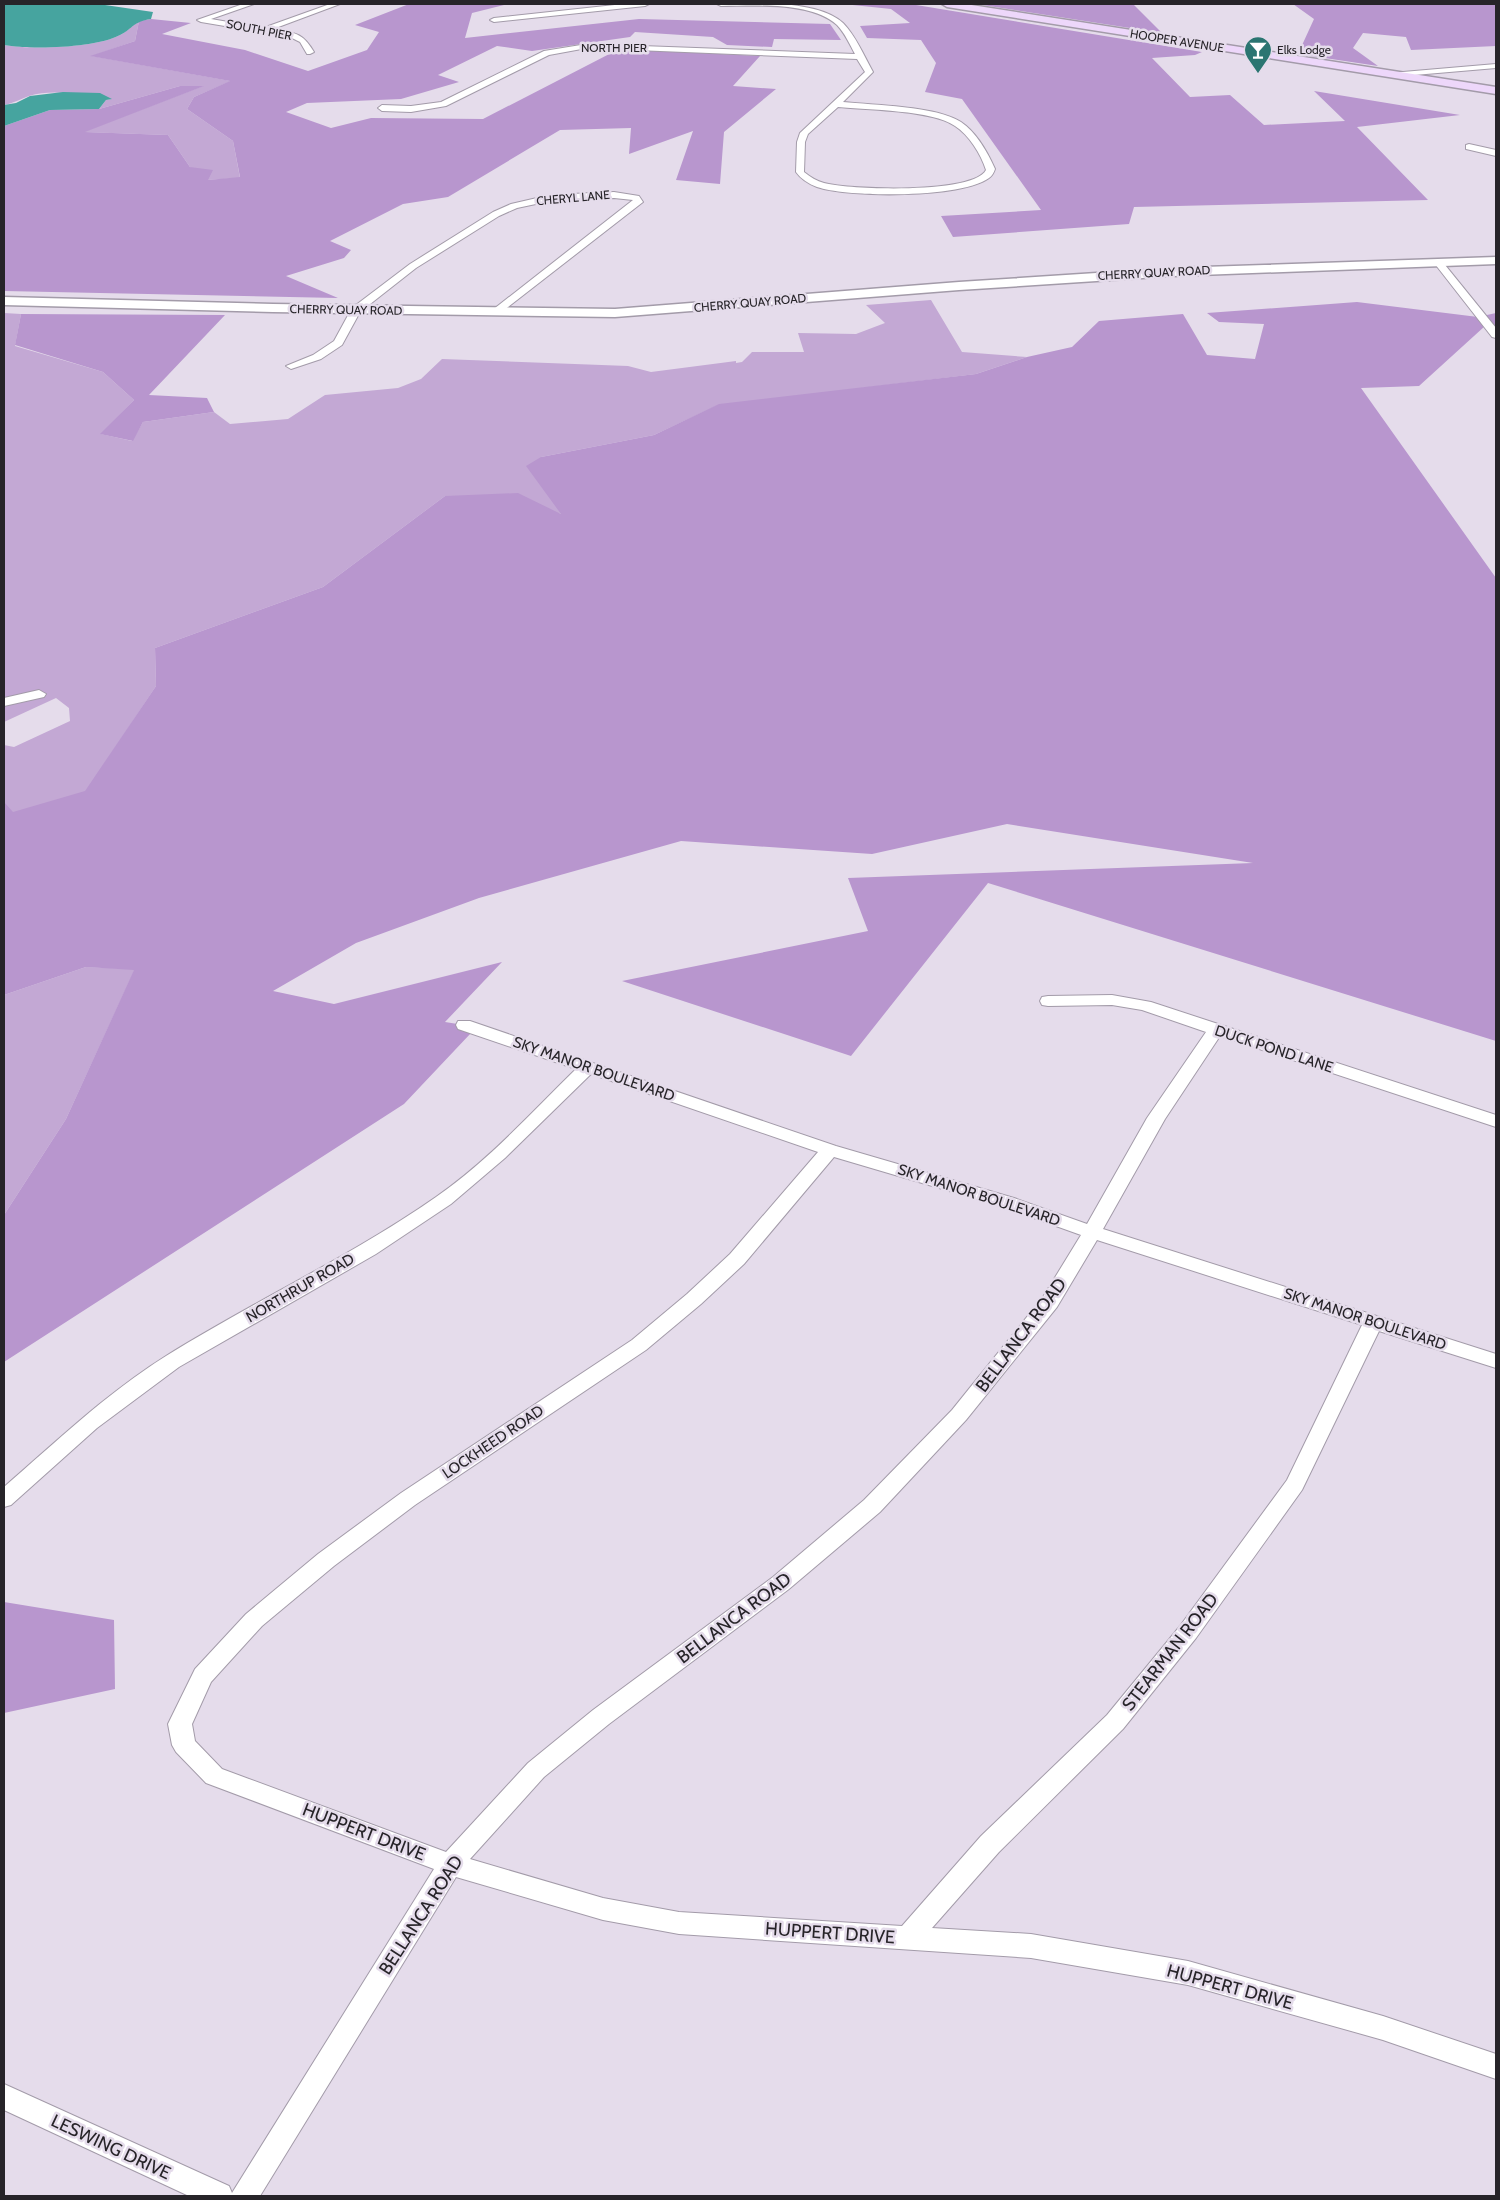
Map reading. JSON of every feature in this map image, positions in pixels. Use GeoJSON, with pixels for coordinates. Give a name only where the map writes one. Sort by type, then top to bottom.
{"type":"FeatureCollection","features":[{"type":"Feature","properties":{"kind":"main road","name":"HOOPER AVENUE"},"geometry":{"type":"LineString","coordinates":[[947,4],[1496,91]]}},
{"type":"Feature","properties":{"kind":"street"},"geometry":{"type":"LineString","coordinates":[[225,4],[241,7],[250,4]]}},
{"type":"Feature","properties":{"kind":"street"},"geometry":{"type":"LineString","coordinates":[[262,30],[336,4]]}},
{"type":"Feature","properties":{"kind":"street"},"geometry":{"type":"LineString","coordinates":[[494,20],[644,4]]}},
{"type":"Feature","properties":{"kind":"street"},"geometry":{"type":"LineString","coordinates":[[721,4],[802,6],[826,13],[842,25],[869,72],[804,133],[801,142],[800,172],[804,176],[821,186],[854,191],[944,188],[976,181],[987,176],[991,169],[987,160],[956,122],[922,114],[836,104]]}},
{"type":"Feature","properties":{"kind":"street","name":"SOUTH PIER"},"geometry":{"type":"LineString","coordinates":[[241,7],[201,20],[292,35],[303,40],[310,52]]}},
{"type":"Feature","properties":{"kind":"street","name":"NORTH PIER"},"geometry":{"type":"LineString","coordinates":[[382,108],[411,109],[443,104],[547,53],[587,46],[859,57]]}},
{"type":"Feature","properties":{"kind":"street"},"geometry":{"type":"LineString","coordinates":[[1391,75],[1496,66]]}},
{"type":"Feature","properties":{"kind":"street"},"geometry":{"type":"LineString","coordinates":[[1470,147],[1496,153]]}},
{"type":"Feature","properties":{"kind":"street","name":"CHERYL LANE"},"geometry":{"type":"LineString","coordinates":[[356,310],[413,266],[496,214],[514,206],[532,201],[570,196],[614,194],[636,198],[638,202],[495,312]]}},
{"type":"Feature","properties":{"kind":"street","name":"CHERRY QUAY ROAD"},"geometry":{"type":"LineString","coordinates":[[4,301],[356,310],[615,313],[1125,275],[1496,260]]}},
{"type":"Feature","properties":{"kind":"street"},"geometry":{"type":"LineString","coordinates":[[1438,262],[1496,336]]}},
{"type":"Feature","properties":{"kind":"street"},"geometry":{"type":"LineString","coordinates":[[291,366],[318,357],[338,343],[356,310]]}},
{"type":"Feature","properties":{"kind":"street"},"geometry":{"type":"LineString","coordinates":[[4,702],[39,694]]}},
{"type":"Feature","properties":{"kind":"street","name":"DUCK POND LANE"},"geometry":{"type":"LineString","coordinates":[[1048,1002],[1112,1000],[1145,1006],[1496,1121]]}},
{"type":"Feature","properties":{"kind":"street","name":"SKY MANOR BOULEVARD"},"geometry":{"type":"LineString","coordinates":[[464,1025],[830,1150],[1008,1202],[1092,1232],[1496,1361]]}},
{"type":"Feature","properties":{"kind":"street","name":"BELLANCA ROAD"},"geometry":{"type":"LineString","coordinates":[[244,2196],[450,1864],[536,1770],[601,1717],[781,1584],[872,1506],[959,1415],[1050,1302],[1156,1118],[1216,1029]]}},
{"type":"Feature","properties":{"kind":"street","name":"NORTHRUP ROAD"},"geometry":{"type":"LineString","coordinates":[[4,1499],[90,1423],[172,1362],[369,1248],[444,1200],[499,1154],[588,1067]]}},
{"type":"Feature","properties":{"kind":"street","name":"LOCKHEED ROAD"},"geometry":{"type":"LineString","coordinates":[[184,1745],[180,1724],[203,1676],[254,1620],[326,1560],[408,1499],[639,1345],[694,1299],[737,1259],[830,1150]]}},
{"type":"Feature","properties":{"kind":"street","name":"STEARMAN ROAD"},"geometry":{"type":"LineString","coordinates":[[908,1938],[990,1844],[1115,1722],[1188,1632],[1295,1484],[1373,1322]]}},
{"type":"Feature","properties":{"kind":"street","name":"HUPPERT DRIVE"},"geometry":{"type":"LineString","coordinates":[[184,1745],[214,1776],[450,1864],[603,1909],[679,1923],[1031,1946],[1188,1973],[1383,2028],[1496,2067]]}},
{"type":"Feature","properties":{"kind":"street","name":"LESWING DRIVE"},"geometry":{"type":"LineString","coordinates":[[4,2097],[219,2196]]}},
{"type":"Feature","properties":{"kind":"shaded area"},"geometry":{"type":"Polygon","coordinates":[[[4,4],[108,4],[105,5],[153,12],[151,19],[140,22],[120,35],[96,43],[63,47],[16,47],[4,45],[4,4]]]}},
{"type":"Feature","properties":{"kind":"shaded area"},"geometry":{"type":"Polygon","coordinates":[[[409,4],[508,4],[472,13],[465,38],[639,19],[830,24],[841,40],[774,39],[772,47],[727,45],[713,37],[635,32],[630,37],[532,51],[497,46],[438,75],[459,82],[401,99],[307,103],[286,112],[331,128],[371,118],[483,119],[619,49],[760,56],[733,86],[776,89],[724,132],[720,184],[676,180],[693,131],[629,154],[631,128],[560,130],[448,197],[403,204],[330,241],[351,250],[344,258],[286,276],[338,298],[4,291],[4,126],[50,110],[99,109],[180,86],[204,86],[85,132],[168,135],[190,167],[213,170],[208,180],[240,177],[233,141],[187,109],[194,97],[230,81],[90,56],[135,41],[139,21],[151,19],[191,23],[162,34],[245,50],[308,71],[367,50],[379,32],[355,25],[409,4]]]}},
{"type":"Feature","properties":{"kind":"shaded area"},"geometry":{"type":"Polygon","coordinates":[[[843,4],[910,4],[1202,52],[1195,55],[1152,58],[1190,97],[1230,95],[1264,125],[1345,121],[1314,91],[1460,115],[1357,127],[1428,200],[1134,207],[1129,224],[953,237],[941,216],[1041,210],[962,99],[925,92],[936,63],[921,40],[867,38],[860,26],[910,23],[891,9],[843,4]]]}},
{"type":"Feature","properties":{"kind":"shaded area"},"geometry":{"type":"Polygon","coordinates":[[[976,4],[1133,4],[1162,33],[976,4]]]}},
{"type":"Feature","properties":{"kind":"shaded area"},"geometry":{"type":"Polygon","coordinates":[[[1293,4],[1496,4],[1496,46],[1411,50],[1406,37],[1363,33],[1353,48],[1378,66],[1298,54],[1314,19],[1293,4]]]}},
{"type":"Feature","properties":{"kind":"shaded area"},"geometry":{"type":"Polygon","coordinates":[[[139,21],[135,41],[92,56],[231,81],[194,97],[187,109],[233,141],[240,178],[207,180],[190,167],[168,135],[83,132],[203,86],[180,86],[99,109],[106,100],[111,99],[70,93],[49,93],[29,96],[4,105],[4,45],[16,47],[63,47],[96,43],[120,35],[139,21]]]}},
{"type":"Feature","properties":{"kind":"shaded area"},"geometry":{"type":"Polygon","coordinates":[[[63,92],[100,93],[112,99],[106,100],[99,109],[50,110],[4,126],[4,105],[16,103],[30,96],[63,92]]]}},
{"type":"Feature","properties":{"kind":"shaded area"},"geometry":{"type":"Polygon","coordinates":[[[931,300],[962,352],[1027,357],[976,374],[716,406],[654,435],[541,457],[562,514],[445,496],[323,587],[155,648],[156,686],[4,915],[4,745],[14,747],[70,721],[69,708],[56,698],[4,722],[4,313],[21,314],[15,346],[103,372],[134,400],[101,434],[132,441],[143,422],[214,412],[230,424],[288,419],[325,395],[398,388],[421,379],[442,359],[628,366],[651,372],[736,361],[736,363],[742,362],[752,352],[804,352],[798,333],[856,334],[885,323],[866,305],[931,300]]]}},
{"type":"Feature","properties":{"kind":"shaded area"},"geometry":{"type":"Polygon","coordinates":[[[1357,302],[1478,317],[1496,313],[1496,326],[1485,326],[1419,386],[1361,388],[1496,578],[1496,1041],[988,883],[851,1056],[622,981],[868,931],[848,878],[1253,863],[1007,824],[872,854],[681,841],[479,898],[356,943],[273,991],[334,1004],[502,962],[445,1022],[464,1025],[471,1033],[404,1104],[4,1362],[4,1215],[66,1119],[134,970],[86,967],[4,995],[4,802],[13,812],[85,791],[156,686],[155,648],[323,587],[445,496],[518,493],[561,514],[526,466],[541,457],[654,435],[719,404],[976,374],[1027,357],[1072,347],[1099,321],[1183,314],[1207,355],[1255,359],[1264,324],[1219,322],[1207,313],[1357,302]]]}},
{"type":"Feature","properties":{"kind":"shaded area"},"geometry":{"type":"Polygon","coordinates":[[[21,314],[225,315],[149,395],[207,398],[214,412],[143,422],[133,441],[100,434],[134,400],[103,372],[15,345],[21,314]]]}},
{"type":"Feature","properties":{"kind":"shaded area"},"geometry":{"type":"Polygon","coordinates":[[[86,967],[135,969],[66,1119],[4,1215],[4,995],[86,967]]]}},
{"type":"Feature","properties":{"kind":"shaded area"},"geometry":{"type":"Polygon","coordinates":[[[4,1602],[114,1620],[115,1689],[4,1713],[4,1602]]]}},
{"type":"Feature","properties":{"kind":"place","name":"Elks Lodge"},"geometry":{"type":"Point","coordinates":[1258,74]}}]}
